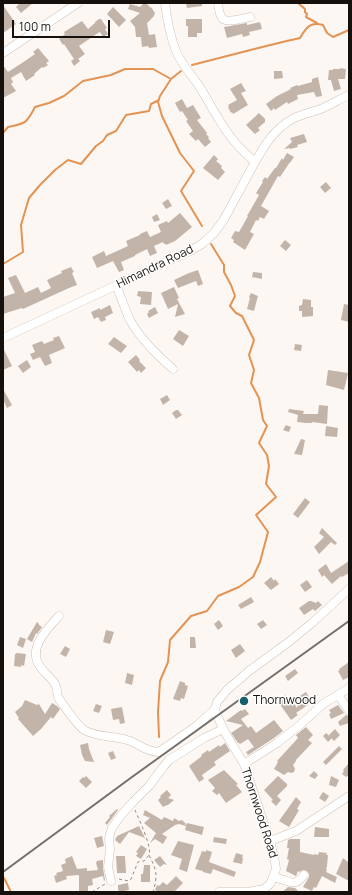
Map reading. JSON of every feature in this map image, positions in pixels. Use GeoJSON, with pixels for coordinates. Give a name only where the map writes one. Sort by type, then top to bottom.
{"type":"FeatureCollection","features":[{"type":"Feature","properties":{"kind":"street"},"geometry":{"type":"LineString","coordinates":[[3,53],[78,3]]}},
{"type":"Feature","properties":{"kind":"street"},"geometry":{"type":"LineString","coordinates":[[165,3],[171,35],[176,51],[199,86],[221,124],[240,149],[255,162]]}},
{"type":"Feature","properties":{"kind":"street"},"geometry":{"type":"LineString","coordinates":[[218,3],[221,16],[224,20],[227,21],[250,17]]}},
{"type":"Feature","properties":{"kind":"street","name":"Himandra Road"},"geometry":{"type":"LineString","coordinates":[[3,338],[190,251],[202,244],[214,233],[223,221],[255,162],[268,141],[280,127],[296,117],[323,108],[349,95]]}},
{"type":"Feature","properties":{"kind":"street"},"geometry":{"type":"LineString","coordinates":[[116,285],[130,320],[139,334],[162,360],[173,368]]}},
{"type":"Feature","properties":{"kind":"street"},"geometry":{"type":"LineString","coordinates":[[59,616],[43,635],[37,647],[36,653],[39,666],[48,675],[57,688],[58,699],[84,730],[104,736],[127,740],[146,750],[159,752],[195,727],[215,709],[217,702],[227,690],[249,671],[313,622],[349,588]]}},
{"type":"Feature","properties":{"kind":"street"},"geometry":{"type":"LineString","coordinates":[[244,764],[277,743],[323,704],[349,688]]}},
{"type":"Feature","properties":{"kind":"street"},"geometry":{"type":"LineString","coordinates":[[338,695],[349,711]]}},
{"type":"Feature","properties":{"kind":"street","name":"Thornwood Road"},"geometry":{"type":"LineString","coordinates":[[215,709],[216,716],[249,775],[276,862],[274,877]]}},
{"type":"Feature","properties":{"kind":"street"},"geometry":{"type":"LineString","coordinates":[[111,881],[108,867],[110,849],[109,839],[112,828],[122,814],[149,786],[169,760],[204,738],[223,729]]}},
{"type":"Feature","properties":{"kind":"street"},"geometry":{"type":"LineString","coordinates":[[270,841],[296,831],[349,796]]}},
{"type":"Feature","properties":{"kind":"street"},"geometry":{"type":"LineString","coordinates":[[219,892],[248,892],[264,888],[270,884],[274,877],[294,883],[304,875]]}},
{"type":"Feature","properties":{"kind":"path"},"geometry":{"type":"LineString","coordinates":[[133,802],[148,843],[150,852],[149,855],[156,875],[152,892]]}},
{"type":"Feature","properties":{"kind":"path"},"geometry":{"type":"LineString","coordinates":[[92,892],[117,879],[131,880],[138,862],[144,861],[149,855]]}},
{"type":"Feature","properties":{"kind":"building"},"geometry":{"type":"Polygon","coordinates":[[[20,3],[33,3],[21,13],[16,7],[20,3]]]}},
{"type":"Feature","properties":{"kind":"building"},"geometry":{"type":"Polygon","coordinates":[[[144,3],[151,7],[155,13],[147,23],[149,35],[155,34],[157,47],[142,47],[141,37],[136,37],[135,27],[130,21],[140,13],[128,9],[130,4],[140,7],[144,3]]]}},
{"type":"Feature","properties":{"kind":"building"},"geometry":{"type":"Polygon","coordinates":[[[186,3],[202,3],[202,6],[187,8],[186,3]]]}},
{"type":"Feature","properties":{"kind":"building"},"geometry":{"type":"Polygon","coordinates":[[[3,5],[16,24],[3,33],[3,5]]]}},
{"type":"Feature","properties":{"kind":"building"},"geometry":{"type":"Polygon","coordinates":[[[113,7],[126,20],[119,27],[107,14],[113,7]]]}},
{"type":"Feature","properties":{"kind":"building"},"geometry":{"type":"Polygon","coordinates":[[[99,19],[101,19],[107,28],[105,29],[108,34],[103,37],[100,32],[79,46],[85,54],[78,59],[80,61],[74,66],[71,61],[74,59],[59,39],[65,34],[64,32],[82,21],[88,29],[99,19]]]}},
{"type":"Feature","properties":{"kind":"building"},"geometry":{"type":"Polygon","coordinates":[[[186,19],[202,19],[202,33],[197,33],[197,37],[188,37],[188,26],[186,26],[186,19]]]}},
{"type":"Feature","properties":{"kind":"building"},"geometry":{"type":"Polygon","coordinates":[[[260,22],[262,29],[249,32],[250,35],[243,37],[242,34],[227,38],[224,27],[260,22]]]}},
{"type":"Feature","properties":{"kind":"building"},"geometry":{"type":"Polygon","coordinates":[[[38,48],[49,61],[46,63],[48,65],[43,68],[42,67],[34,74],[35,75],[26,81],[21,72],[11,78],[13,82],[11,84],[16,91],[3,98],[3,65],[8,72],[35,54],[33,52],[38,48]]]}},
{"type":"Feature","properties":{"kind":"building"},"geometry":{"type":"Polygon","coordinates":[[[340,68],[346,69],[345,79],[338,79],[341,89],[334,91],[331,80],[328,80],[329,70],[340,68]]]}},
{"type":"Feature","properties":{"kind":"building"},"geometry":{"type":"Polygon","coordinates":[[[274,71],[282,71],[283,78],[274,79],[274,71]]]}},
{"type":"Feature","properties":{"kind":"building"},"geometry":{"type":"Polygon","coordinates":[[[318,77],[322,96],[316,97],[314,92],[297,95],[298,99],[288,104],[287,102],[271,111],[266,104],[277,96],[291,89],[290,88],[312,82],[312,79],[318,77]]]}},
{"type":"Feature","properties":{"kind":"building"},"geometry":{"type":"Polygon","coordinates":[[[241,83],[246,91],[241,93],[248,105],[233,114],[232,112],[231,113],[228,105],[237,100],[230,89],[241,83]]]}},
{"type":"Feature","properties":{"kind":"building"},"geometry":{"type":"Polygon","coordinates":[[[182,99],[187,108],[193,105],[201,118],[197,120],[207,133],[206,134],[211,142],[205,147],[198,139],[196,141],[189,134],[193,131],[186,121],[188,120],[182,111],[180,112],[175,103],[182,99]]]}},
{"type":"Feature","properties":{"kind":"building"},"geometry":{"type":"Polygon","coordinates":[[[259,113],[265,119],[265,122],[258,128],[260,130],[255,134],[246,125],[259,113]]]}},
{"type":"Feature","properties":{"kind":"building"},"geometry":{"type":"Polygon","coordinates":[[[304,134],[307,142],[297,145],[298,147],[284,149],[292,142],[290,138],[304,134]]]}},
{"type":"Feature","properties":{"kind":"building"},"geometry":{"type":"Polygon","coordinates":[[[287,153],[294,157],[280,177],[278,176],[261,206],[269,211],[264,219],[260,217],[258,221],[256,220],[250,232],[254,234],[245,250],[233,242],[234,240],[231,238],[235,231],[239,232],[248,216],[259,195],[256,193],[263,182],[262,181],[265,177],[267,179],[287,153]]]}},
{"type":"Feature","properties":{"kind":"building"},"geometry":{"type":"Polygon","coordinates":[[[214,155],[218,159],[216,161],[222,166],[221,168],[225,172],[218,180],[203,168],[214,155]]]}},
{"type":"Feature","properties":{"kind":"building"},"geometry":{"type":"Polygon","coordinates":[[[326,182],[331,188],[325,193],[320,187],[326,182]]]}},
{"type":"Feature","properties":{"kind":"building"},"geometry":{"type":"Polygon","coordinates":[[[168,199],[172,206],[166,209],[162,203],[168,199]]]}},
{"type":"Feature","properties":{"kind":"building"},"geometry":{"type":"Polygon","coordinates":[[[180,213],[192,227],[175,241],[166,245],[163,242],[154,246],[157,253],[150,256],[147,249],[121,262],[124,270],[119,272],[113,261],[97,268],[92,257],[104,251],[106,256],[128,246],[126,241],[147,231],[150,237],[161,232],[158,225],[167,221],[168,223],[180,213]]]}},
{"type":"Feature","properties":{"kind":"building"},"geometry":{"type":"Polygon","coordinates":[[[157,214],[160,220],[154,222],[152,217],[157,214]]]}},
{"type":"Feature","properties":{"kind":"building"},"geometry":{"type":"Polygon","coordinates":[[[285,240],[291,245],[286,251],[280,246],[285,240]]]}},
{"type":"Feature","properties":{"kind":"building"},"geometry":{"type":"Polygon","coordinates":[[[71,267],[74,272],[72,273],[77,285],[23,309],[22,308],[3,314],[3,297],[15,293],[8,278],[16,275],[25,293],[38,287],[41,293],[51,288],[47,280],[62,273],[61,271],[71,267]]]}},
{"type":"Feature","properties":{"kind":"building"},"geometry":{"type":"Polygon","coordinates":[[[198,270],[203,284],[198,286],[196,281],[178,288],[174,280],[198,270]]]}},
{"type":"Feature","properties":{"kind":"building"},"geometry":{"type":"Polygon","coordinates":[[[253,272],[262,273],[262,279],[252,277],[253,272]]]}},
{"type":"Feature","properties":{"kind":"building"},"geometry":{"type":"Polygon","coordinates":[[[174,287],[179,298],[177,299],[185,314],[175,317],[178,304],[168,309],[161,293],[174,287]]]}},
{"type":"Feature","properties":{"kind":"building"},"geometry":{"type":"Polygon","coordinates":[[[138,291],[152,292],[151,305],[140,304],[141,297],[137,296],[138,291]]]}},
{"type":"Feature","properties":{"kind":"building"},"geometry":{"type":"Polygon","coordinates":[[[251,293],[258,296],[254,311],[247,309],[251,293]]]}},
{"type":"Feature","properties":{"kind":"building"},"geometry":{"type":"Polygon","coordinates":[[[303,299],[311,300],[313,316],[302,317],[302,311],[299,311],[299,306],[302,305],[303,299]]]}},
{"type":"Feature","properties":{"kind":"building"},"geometry":{"type":"Polygon","coordinates":[[[344,304],[349,305],[349,322],[341,320],[344,304]]]}},
{"type":"Feature","properties":{"kind":"building"},"geometry":{"type":"Polygon","coordinates":[[[110,305],[113,313],[105,317],[106,320],[101,322],[98,317],[94,319],[91,312],[100,308],[100,310],[110,305]]]}},
{"type":"Feature","properties":{"kind":"building"},"geometry":{"type":"Polygon","coordinates":[[[155,307],[158,313],[149,318],[147,314],[149,312],[148,311],[155,307]]]}},
{"type":"Feature","properties":{"kind":"building"},"geometry":{"type":"Polygon","coordinates":[[[179,330],[189,336],[183,346],[173,339],[179,330]]]}},
{"type":"Feature","properties":{"kind":"building"},"geometry":{"type":"Polygon","coordinates":[[[59,336],[65,348],[49,355],[52,363],[45,366],[40,357],[33,360],[30,354],[35,352],[32,345],[42,341],[44,344],[59,336]]]}},
{"type":"Feature","properties":{"kind":"building"},"geometry":{"type":"Polygon","coordinates":[[[114,337],[127,346],[121,353],[108,344],[114,337]]]}},
{"type":"Feature","properties":{"kind":"building"},"geometry":{"type":"Polygon","coordinates":[[[295,344],[302,345],[301,351],[294,350],[295,344]]]}},
{"type":"Feature","properties":{"kind":"building"},"geometry":{"type":"Polygon","coordinates":[[[3,348],[12,366],[3,370],[3,348]]]}},
{"type":"Feature","properties":{"kind":"building"},"geometry":{"type":"Polygon","coordinates":[[[136,355],[140,360],[139,361],[146,368],[141,373],[139,370],[137,372],[128,362],[136,355]]]}},
{"type":"Feature","properties":{"kind":"building"},"geometry":{"type":"Polygon","coordinates":[[[27,360],[31,367],[23,373],[18,366],[27,360]]]}},
{"type":"Feature","properties":{"kind":"building"},"geometry":{"type":"Polygon","coordinates":[[[328,370],[348,373],[344,390],[326,385],[328,370]]]}},
{"type":"Feature","properties":{"kind":"building"},"geometry":{"type":"Polygon","coordinates":[[[3,389],[12,405],[7,408],[3,399],[3,389]]]}},
{"type":"Feature","properties":{"kind":"building"},"geometry":{"type":"Polygon","coordinates":[[[167,395],[170,400],[163,405],[160,399],[167,395]]]}},
{"type":"Feature","properties":{"kind":"building"},"geometry":{"type":"Polygon","coordinates":[[[319,405],[328,406],[327,424],[297,422],[298,415],[288,412],[289,409],[304,411],[303,414],[318,414],[319,405]]]}},
{"type":"Feature","properties":{"kind":"building"},"geometry":{"type":"Polygon","coordinates":[[[178,410],[182,415],[176,419],[172,413],[178,410]]]}},
{"type":"Feature","properties":{"kind":"building"},"geometry":{"type":"Polygon","coordinates":[[[286,425],[291,427],[289,432],[283,430],[286,425]]]}},
{"type":"Feature","properties":{"kind":"building"},"geometry":{"type":"Polygon","coordinates":[[[326,426],[338,428],[337,437],[325,436],[326,426]]]}},
{"type":"Feature","properties":{"kind":"building"},"geometry":{"type":"Polygon","coordinates":[[[301,439],[305,440],[302,455],[294,454],[301,439]]]}},
{"type":"Feature","properties":{"kind":"building"},"geometry":{"type":"Polygon","coordinates":[[[305,498],[310,502],[298,518],[293,514],[305,498]]]}},
{"type":"Feature","properties":{"kind":"building"},"geometry":{"type":"Polygon","coordinates":[[[322,528],[337,543],[335,545],[331,542],[319,554],[314,547],[324,537],[319,533],[322,528]]]}},
{"type":"Feature","properties":{"kind":"building"},"geometry":{"type":"Polygon","coordinates":[[[349,561],[349,573],[342,577],[341,576],[332,584],[324,575],[322,577],[318,570],[326,564],[331,573],[349,561]]]}},
{"type":"Feature","properties":{"kind":"building"},"geometry":{"type":"Polygon","coordinates":[[[271,577],[279,584],[271,590],[264,583],[271,577]]]}},
{"type":"Feature","properties":{"kind":"building"},"geometry":{"type":"Polygon","coordinates":[[[307,580],[312,587],[305,592],[300,585],[307,580]]]}},
{"type":"Feature","properties":{"kind":"building"},"geometry":{"type":"Polygon","coordinates":[[[251,597],[254,602],[241,609],[238,605],[251,597]]]}},
{"type":"Feature","properties":{"kind":"building"},"geometry":{"type":"Polygon","coordinates":[[[309,601],[316,603],[318,601],[322,605],[315,611],[313,609],[304,615],[299,608],[309,601]]]}},
{"type":"Feature","properties":{"kind":"building"},"geometry":{"type":"Polygon","coordinates":[[[219,620],[223,626],[218,630],[214,624],[219,620]]]}},
{"type":"Feature","properties":{"kind":"building"},"geometry":{"type":"Polygon","coordinates":[[[263,620],[267,625],[261,629],[257,624],[263,620]]]}},
{"type":"Feature","properties":{"kind":"building"},"geometry":{"type":"Polygon","coordinates":[[[37,622],[42,627],[37,634],[36,633],[32,642],[27,639],[37,622]]]}},
{"type":"Feature","properties":{"kind":"building"},"geometry":{"type":"Polygon","coordinates":[[[106,630],[114,632],[110,644],[103,642],[106,630]]]}},
{"type":"Feature","properties":{"kind":"building"},"geometry":{"type":"Polygon","coordinates":[[[20,637],[26,639],[23,648],[17,645],[20,637]]]}},
{"type":"Feature","properties":{"kind":"building"},"geometry":{"type":"Polygon","coordinates":[[[190,637],[195,637],[196,648],[190,648],[190,637]]]}},
{"type":"Feature","properties":{"kind":"building"},"geometry":{"type":"Polygon","coordinates":[[[240,644],[245,651],[236,658],[231,650],[240,644]]]}},
{"type":"Feature","properties":{"kind":"building"},"geometry":{"type":"Polygon","coordinates":[[[65,646],[70,649],[66,657],[60,654],[65,646]]]}},
{"type":"Feature","properties":{"kind":"building"},"geometry":{"type":"Polygon","coordinates":[[[15,654],[26,654],[24,666],[14,666],[15,654]]]}},
{"type":"Feature","properties":{"kind":"building"},"geometry":{"type":"Polygon","coordinates":[[[349,662],[349,677],[343,680],[338,671],[349,662]]]}},
{"type":"Feature","properties":{"kind":"building"},"geometry":{"type":"Polygon","coordinates":[[[295,669],[298,673],[288,681],[285,676],[295,669]]]}},
{"type":"Feature","properties":{"kind":"building"},"geometry":{"type":"Polygon","coordinates":[[[127,673],[134,675],[132,685],[125,683],[127,673]]]}},
{"type":"Feature","properties":{"kind":"building"},"geometry":{"type":"Polygon","coordinates":[[[180,681],[188,686],[184,699],[181,698],[180,701],[173,699],[180,681]]]}},
{"type":"Feature","properties":{"kind":"building"},"geometry":{"type":"Polygon","coordinates":[[[306,692],[312,702],[296,713],[298,715],[291,720],[279,703],[282,701],[280,698],[286,695],[287,698],[290,697],[297,708],[300,696],[306,692]]]}},
{"type":"Feature","properties":{"kind":"building"},"geometry":{"type":"Polygon","coordinates":[[[25,700],[37,705],[39,704],[45,714],[52,703],[60,709],[53,719],[51,717],[33,736],[18,719],[19,718],[15,712],[22,706],[25,700]]]}},
{"type":"Feature","properties":{"kind":"building"},"geometry":{"type":"Polygon","coordinates":[[[96,704],[102,706],[99,713],[93,711],[96,704]]]}},
{"type":"Feature","properties":{"kind":"building"},"geometry":{"type":"Polygon","coordinates":[[[338,705],[344,713],[331,719],[329,714],[331,713],[329,710],[338,705]]]}},
{"type":"Feature","properties":{"kind":"building"},"geometry":{"type":"Polygon","coordinates":[[[122,707],[125,723],[120,724],[119,719],[113,720],[111,709],[122,707]]]}},
{"type":"Feature","properties":{"kind":"building"},"geometry":{"type":"Polygon","coordinates":[[[245,709],[249,714],[241,719],[248,728],[251,726],[256,733],[274,720],[283,731],[248,755],[246,752],[254,747],[248,739],[240,744],[231,733],[243,725],[226,721],[241,710],[242,711],[245,709]]]}},
{"type":"Feature","properties":{"kind":"building"},"geometry":{"type":"Polygon","coordinates":[[[346,715],[349,716],[349,723],[340,726],[338,722],[346,715]]]}},
{"type":"Feature","properties":{"kind":"building"},"geometry":{"type":"Polygon","coordinates":[[[306,727],[313,735],[308,740],[312,743],[296,760],[293,765],[295,769],[294,772],[288,772],[284,775],[274,769],[278,762],[277,761],[298,738],[296,735],[306,727]]]}},
{"type":"Feature","properties":{"kind":"building"},"geometry":{"type":"Polygon","coordinates":[[[335,729],[340,735],[334,741],[329,735],[335,729]]]}},
{"type":"Feature","properties":{"kind":"building"},"geometry":{"type":"Polygon","coordinates":[[[326,733],[332,738],[328,742],[323,736],[326,733]]]}},
{"type":"Feature","properties":{"kind":"building"},"geometry":{"type":"Polygon","coordinates":[[[88,743],[94,762],[85,761],[82,755],[80,745],[88,743]]]}},
{"type":"Feature","properties":{"kind":"building"},"geometry":{"type":"Polygon","coordinates":[[[225,743],[230,751],[214,762],[216,765],[202,775],[204,779],[199,782],[189,766],[208,750],[209,752],[225,743]]]}},
{"type":"Feature","properties":{"kind":"building"},"geometry":{"type":"Polygon","coordinates":[[[339,746],[342,749],[326,765],[323,762],[339,746]]]}},
{"type":"Feature","properties":{"kind":"building"},"geometry":{"type":"Polygon","coordinates":[[[113,751],[116,758],[111,760],[108,753],[113,751]]]}},
{"type":"Feature","properties":{"kind":"building"},"geometry":{"type":"Polygon","coordinates":[[[349,763],[349,775],[346,777],[342,774],[344,771],[343,770],[349,763]]]}},
{"type":"Feature","properties":{"kind":"building"},"geometry":{"type":"Polygon","coordinates":[[[224,770],[238,784],[236,785],[242,792],[226,803],[219,793],[217,795],[212,791],[215,788],[208,780],[224,770]]]}},
{"type":"Feature","properties":{"kind":"building"},"geometry":{"type":"Polygon","coordinates":[[[314,771],[318,775],[315,779],[309,776],[314,771]]]}},
{"type":"Feature","properties":{"kind":"building"},"geometry":{"type":"Polygon","coordinates":[[[86,776],[92,782],[86,788],[79,781],[86,776]]]}},
{"type":"Feature","properties":{"kind":"building"},"geometry":{"type":"Polygon","coordinates":[[[278,776],[287,784],[287,786],[277,796],[281,800],[276,806],[264,790],[278,776]]]}},
{"type":"Feature","properties":{"kind":"building"},"geometry":{"type":"Polygon","coordinates":[[[331,776],[339,780],[336,787],[329,785],[331,776]]]}},
{"type":"Feature","properties":{"kind":"building"},"geometry":{"type":"Polygon","coordinates":[[[167,790],[171,795],[168,798],[174,800],[163,807],[158,800],[167,790]]]}},
{"type":"Feature","properties":{"kind":"building"},"geometry":{"type":"Polygon","coordinates":[[[323,792],[329,796],[325,802],[319,798],[323,792]]]}},
{"type":"Feature","properties":{"kind":"building"},"geometry":{"type":"Polygon","coordinates":[[[296,797],[301,802],[297,809],[299,810],[289,827],[279,821],[296,797]]]}},
{"type":"Feature","properties":{"kind":"building"},"geometry":{"type":"Polygon","coordinates":[[[117,809],[118,810],[107,825],[105,823],[110,817],[109,816],[117,809]]]}},
{"type":"Feature","properties":{"kind":"building"},"geometry":{"type":"Polygon","coordinates":[[[145,810],[162,820],[164,817],[173,821],[174,818],[179,821],[182,820],[186,825],[187,823],[204,827],[202,835],[185,830],[186,826],[179,824],[162,834],[167,837],[163,844],[155,839],[150,843],[156,833],[144,823],[150,818],[143,815],[145,810]]]}},
{"type":"Feature","properties":{"kind":"building"},"geometry":{"type":"Polygon","coordinates":[[[139,826],[145,838],[129,832],[120,844],[115,840],[117,836],[139,826]]]}},
{"type":"Feature","properties":{"kind":"building"},"geometry":{"type":"Polygon","coordinates":[[[315,827],[329,829],[329,837],[314,837],[315,827]]]}},
{"type":"Feature","properties":{"kind":"building"},"geometry":{"type":"Polygon","coordinates":[[[102,836],[104,846],[97,848],[94,838],[102,836]]]}},
{"type":"Feature","properties":{"kind":"building"},"geometry":{"type":"Polygon","coordinates":[[[214,837],[227,839],[226,844],[213,842],[214,837]]]}},
{"type":"Feature","properties":{"kind":"building"},"geometry":{"type":"Polygon","coordinates":[[[300,839],[300,852],[314,855],[318,855],[319,852],[327,853],[326,872],[337,877],[335,883],[322,876],[316,888],[314,887],[312,891],[303,887],[309,877],[307,871],[298,871],[296,876],[286,871],[289,860],[287,859],[289,848],[287,848],[288,840],[300,839]]]}},
{"type":"Feature","properties":{"kind":"building"},"geometry":{"type":"Polygon","coordinates":[[[178,841],[194,845],[187,872],[179,869],[182,859],[171,855],[178,841]]]}},
{"type":"Feature","properties":{"kind":"building"},"geometry":{"type":"Polygon","coordinates":[[[141,845],[147,849],[141,859],[136,856],[138,853],[136,852],[141,845]]]}},
{"type":"Feature","properties":{"kind":"building"},"geometry":{"type":"Polygon","coordinates":[[[206,850],[212,852],[209,862],[236,872],[234,877],[213,869],[211,874],[195,869],[202,851],[206,852],[206,850]]]}},
{"type":"Feature","properties":{"kind":"building"},"geometry":{"type":"Polygon","coordinates":[[[236,853],[243,855],[242,864],[233,862],[236,853]]]}},
{"type":"Feature","properties":{"kind":"building"},"geometry":{"type":"Polygon","coordinates":[[[72,856],[77,869],[87,868],[87,871],[98,870],[96,861],[103,860],[105,880],[104,881],[103,876],[92,879],[93,885],[88,886],[88,891],[79,891],[79,875],[66,876],[67,879],[56,883],[54,876],[57,875],[56,873],[63,871],[61,865],[66,863],[65,859],[72,856]]]}},
{"type":"Feature","properties":{"kind":"building"},"geometry":{"type":"Polygon","coordinates":[[[116,856],[125,856],[126,873],[117,873],[116,856]]]}},
{"type":"Feature","properties":{"kind":"building"},"geometry":{"type":"Polygon","coordinates":[[[160,856],[167,865],[164,864],[160,867],[154,860],[160,856]]]}},
{"type":"Feature","properties":{"kind":"building"},"geometry":{"type":"Polygon","coordinates":[[[343,858],[349,863],[349,881],[336,874],[343,858]]]}},
{"type":"Feature","properties":{"kind":"building"},"geometry":{"type":"Polygon","coordinates":[[[144,865],[150,865],[150,882],[141,882],[141,874],[143,874],[144,865]]]}},
{"type":"Feature","properties":{"kind":"building"},"geometry":{"type":"Polygon","coordinates":[[[176,876],[183,883],[174,892],[159,892],[155,890],[157,885],[159,886],[163,882],[167,885],[176,876]]]}},
{"type":"Feature","properties":{"kind":"building"},"geometry":{"type":"Polygon","coordinates":[[[128,883],[129,890],[119,892],[118,885],[128,883]]]}},
{"type":"Feature","properties":{"kind":"building"},"geometry":{"type":"Polygon","coordinates":[[[288,887],[295,888],[299,892],[282,892],[288,887]]]}},
{"type":"Feature","properties":{"kind":"waterway"},"geometry":{"type":"LineString","coordinates":[[298,3],[305,9],[307,14],[306,17],[317,23]]}},
{"type":"Feature","properties":{"kind":"waterway"},"geometry":{"type":"LineString","coordinates":[[192,65],[300,38],[306,28],[315,24],[323,25],[327,33],[333,37],[349,30]]}},
{"type":"Feature","properties":{"kind":"waterway"},"geometry":{"type":"LineString","coordinates":[[3,133],[8,127],[25,122],[35,107],[49,103],[64,96],[83,81],[111,75],[125,69],[153,69],[171,79],[181,71]]}},
{"type":"Feature","properties":{"kind":"waterway"},"geometry":{"type":"LineString","coordinates":[[171,79],[160,96],[158,102],[162,116],[180,153],[194,171],[181,191],[202,226]]}},
{"type":"Feature","properties":{"kind":"waterway"},"geometry":{"type":"LineString","coordinates":[[3,264],[23,252],[21,225],[29,198],[40,185],[68,160],[81,164],[107,135],[116,131],[126,115],[149,111],[151,104],[159,100]]}},
{"type":"Feature","properties":{"kind":"waterway"},"geometry":{"type":"LineString","coordinates":[[159,737],[158,712],[160,681],[168,662],[170,640],[191,616],[207,611],[218,596],[239,587],[253,577],[260,562],[268,532],[256,515],[276,497],[266,484],[269,466],[267,455],[259,443],[267,426],[263,420],[259,398],[251,383],[254,370],[249,355],[254,340],[242,316],[236,313],[230,306],[235,296],[224,272],[224,265],[211,244]]}},
{"type":"Feature","properties":{"kind":"waterway"},"geometry":{"type":"LineString","coordinates":[[4,878],[11,892]]}},
{"type":"Feature","properties":{"kind":"railway"},"geometry":{"type":"LineString","coordinates":[[3,872],[349,621]]}},
{"type":"Feature","properties":{"kind":"place","name":"Thornwood"},"geometry":{"type":"Point","coordinates":[244,701]}}]}
